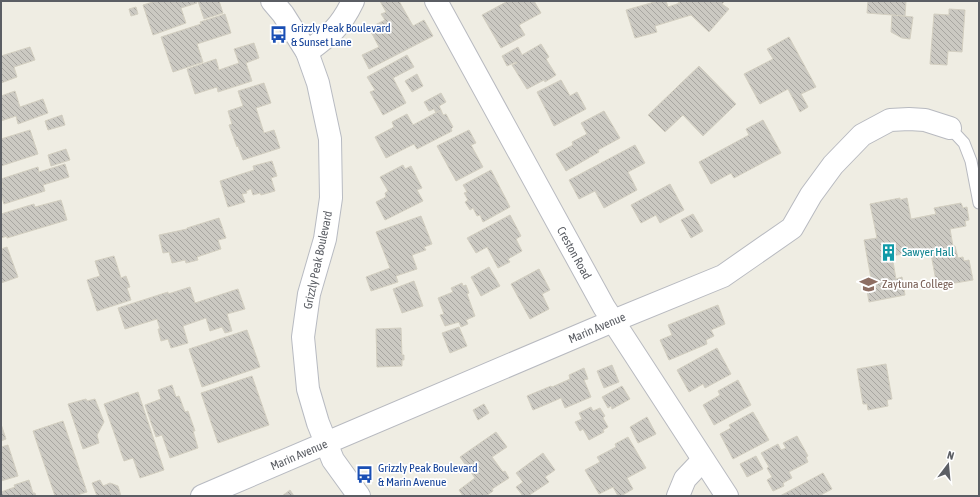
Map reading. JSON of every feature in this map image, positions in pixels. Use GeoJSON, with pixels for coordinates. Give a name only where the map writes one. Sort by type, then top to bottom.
{"type":"FeatureCollection","features":[{"type":"Feature","properties":{"kind":"street","name":"Grizzly Peak Boulevard"},"geometry":{"type":"LineString","coordinates":[[272,1],[307,52],[318,83],[330,139],[331,198],[325,238],[309,294],[303,337],[308,389],[318,423],[334,460],[359,496]]}},
{"type":"Feature","properties":{"kind":"street"},"geometry":{"type":"LineString","coordinates":[[307,52],[330,35],[345,18],[353,1]]}},
{"type":"Feature","properties":{"kind":"street","name":"Creston Road"},"geometry":{"type":"LineString","coordinates":[[436,1],[600,300],[703,460],[728,496]]}},
{"type":"Feature","properties":{"kind":"street","name":"Marin Avenue"},"geometry":{"type":"LineString","coordinates":[[202,496],[613,321],[723,276],[792,228],[811,195],[833,165],[862,135],[890,120],[925,120],[950,128]]}},
{"type":"Feature","properties":{"kind":"street"},"geometry":{"type":"LineString","coordinates":[[678,496],[685,479],[703,460]]}},
{"type":"Feature","properties":{"kind":"lane"},"geometry":{"type":"LineString","coordinates":[[950,128],[964,143],[979,203]]}},
{"type":"Feature","properties":{"kind":"building"},"geometry":{"type":"Polygon","coordinates":[[[156,1],[196,1],[197,3],[181,8],[186,23],[153,35],[143,5],[156,1]]]}},
{"type":"Feature","properties":{"kind":"building"},"geometry":{"type":"Polygon","coordinates":[[[198,1],[219,1],[223,13],[204,19],[198,1]]]}},
{"type":"Feature","properties":{"kind":"building"},"geometry":{"type":"Polygon","coordinates":[[[380,1],[399,1],[413,26],[424,20],[433,36],[369,69],[362,55],[379,47],[369,28],[385,20],[381,14],[386,12],[380,1]]]}},
{"type":"Feature","properties":{"kind":"building"},"geometry":{"type":"Polygon","coordinates":[[[508,1],[534,1],[541,13],[519,25],[525,35],[501,48],[482,15],[508,1]]]}},
{"type":"Feature","properties":{"kind":"building"},"geometry":{"type":"Polygon","coordinates":[[[658,1],[666,1],[668,7],[680,3],[678,2],[679,1],[725,1],[722,4],[729,9],[709,32],[691,15],[655,26],[657,32],[635,38],[626,10],[658,1]]]}},
{"type":"Feature","properties":{"kind":"building"},"geometry":{"type":"Polygon","coordinates":[[[868,1],[906,1],[905,16],[867,13],[868,1]]]}},
{"type":"Feature","properties":{"kind":"building"},"geometry":{"type":"Polygon","coordinates":[[[136,7],[138,14],[131,16],[129,9],[136,7]]]}},
{"type":"Feature","properties":{"kind":"building"},"geometry":{"type":"Polygon","coordinates":[[[949,9],[965,10],[962,52],[948,51],[947,65],[930,64],[934,14],[949,15],[949,9]]]}},
{"type":"Feature","properties":{"kind":"building"},"geometry":{"type":"Polygon","coordinates":[[[225,14],[231,33],[197,44],[203,62],[173,72],[161,37],[201,24],[200,22],[225,14]]]}},
{"type":"Feature","properties":{"kind":"building"},"geometry":{"type":"Polygon","coordinates":[[[892,15],[913,17],[910,39],[902,38],[891,32],[892,15]]]}},
{"type":"Feature","properties":{"kind":"building"},"geometry":{"type":"Polygon","coordinates":[[[789,37],[816,87],[801,94],[808,107],[800,112],[788,89],[760,104],[744,74],[773,59],[767,49],[789,37]]]}},
{"type":"Feature","properties":{"kind":"building"},"geometry":{"type":"Polygon","coordinates":[[[254,43],[259,58],[246,63],[252,81],[218,92],[217,87],[195,94],[187,69],[216,59],[219,70],[239,63],[234,49],[254,43]]]}},
{"type":"Feature","properties":{"kind":"building"},"geometry":{"type":"Polygon","coordinates":[[[541,44],[549,57],[546,59],[556,75],[545,82],[544,80],[527,89],[512,65],[517,63],[516,62],[507,66],[502,56],[518,47],[522,55],[541,44]]]}},
{"type":"Feature","properties":{"kind":"building"},"geometry":{"type":"Polygon","coordinates":[[[30,47],[35,60],[14,67],[17,77],[1,83],[1,56],[30,47]]]}},
{"type":"Feature","properties":{"kind":"building"},"geometry":{"type":"Polygon","coordinates":[[[407,55],[414,67],[393,78],[406,103],[383,115],[370,92],[375,90],[367,77],[407,55]]]}},
{"type":"Feature","properties":{"kind":"building"},"geometry":{"type":"Polygon","coordinates":[[[699,66],[736,104],[703,136],[683,115],[665,132],[648,115],[699,66]]]}},
{"type":"Feature","properties":{"kind":"building"},"geometry":{"type":"Polygon","coordinates":[[[417,74],[423,86],[412,92],[405,81],[417,74]]]}},
{"type":"Feature","properties":{"kind":"building"},"geometry":{"type":"Polygon","coordinates":[[[561,80],[570,96],[577,92],[586,109],[554,126],[537,92],[561,80]]]}},
{"type":"Feature","properties":{"kind":"building"},"geometry":{"type":"Polygon","coordinates":[[[264,83],[271,103],[256,108],[264,133],[274,130],[280,148],[243,160],[229,125],[232,124],[228,111],[243,106],[238,91],[264,83]]]}},
{"type":"Feature","properties":{"kind":"building"},"geometry":{"type":"Polygon","coordinates":[[[15,91],[20,107],[43,99],[48,113],[18,124],[16,116],[1,121],[1,96],[15,91]]]}},
{"type":"Feature","properties":{"kind":"building"},"geometry":{"type":"Polygon","coordinates":[[[441,93],[446,102],[439,106],[441,110],[436,113],[434,109],[429,111],[424,102],[441,93]]]}},
{"type":"Feature","properties":{"kind":"building"},"geometry":{"type":"Polygon","coordinates":[[[441,110],[443,115],[446,114],[453,127],[451,129],[452,131],[417,149],[414,144],[386,158],[375,137],[394,127],[392,122],[407,114],[413,125],[441,110]]]}},
{"type":"Feature","properties":{"kind":"building"},"geometry":{"type":"Polygon","coordinates":[[[604,111],[620,138],[598,150],[599,152],[566,171],[556,154],[573,145],[572,142],[587,134],[581,123],[604,111]]]}},
{"type":"Feature","properties":{"kind":"building"},"geometry":{"type":"Polygon","coordinates":[[[62,115],[65,125],[48,130],[45,121],[62,115]]]}},
{"type":"Feature","properties":{"kind":"building"},"geometry":{"type":"Polygon","coordinates":[[[763,120],[781,153],[734,178],[731,173],[711,184],[699,162],[749,135],[746,129],[763,120]]]}},
{"type":"Feature","properties":{"kind":"building"},"geometry":{"type":"Polygon","coordinates":[[[30,130],[38,154],[1,166],[1,139],[30,130]]]}},
{"type":"Feature","properties":{"kind":"building"},"geometry":{"type":"Polygon","coordinates":[[[469,130],[476,143],[471,145],[483,167],[456,181],[437,146],[469,130]]]}},
{"type":"Feature","properties":{"kind":"building"},"geometry":{"type":"Polygon","coordinates":[[[635,145],[645,163],[628,172],[637,190],[604,208],[595,191],[579,199],[569,180],[635,145]]]}},
{"type":"Feature","properties":{"kind":"building"},"geometry":{"type":"Polygon","coordinates":[[[66,149],[70,160],[51,166],[48,155],[66,149]]]}},
{"type":"Feature","properties":{"kind":"building"},"geometry":{"type":"Polygon","coordinates":[[[272,161],[277,176],[271,178],[275,191],[261,195],[260,193],[253,195],[251,189],[246,191],[247,193],[242,194],[245,202],[228,207],[220,181],[254,170],[253,166],[272,161]]]}},
{"type":"Feature","properties":{"kind":"building"},"geometry":{"type":"Polygon","coordinates":[[[65,164],[69,177],[43,185],[45,191],[4,204],[1,194],[1,187],[3,187],[1,179],[38,167],[39,172],[65,164]]]}},
{"type":"Feature","properties":{"kind":"building"},"geometry":{"type":"Polygon","coordinates":[[[403,165],[405,169],[411,166],[422,188],[417,190],[423,201],[385,220],[376,202],[386,197],[385,193],[388,191],[380,177],[403,165]]]}},
{"type":"Feature","properties":{"kind":"building"},"geometry":{"type":"Polygon","coordinates":[[[491,170],[510,207],[483,222],[480,215],[477,216],[473,208],[470,210],[465,202],[468,200],[464,193],[467,192],[463,185],[491,170]]]}},
{"type":"Feature","properties":{"kind":"building"},"geometry":{"type":"Polygon","coordinates":[[[670,184],[684,210],[660,223],[656,215],[641,223],[631,205],[670,184]]]}},
{"type":"Feature","properties":{"kind":"building","name":"Sawyer Hall"},"geometry":{"type":"Polygon","coordinates":[[[900,198],[900,200],[907,198],[911,219],[936,214],[934,208],[961,203],[963,208],[967,207],[969,220],[965,221],[966,226],[950,229],[953,246],[955,246],[958,258],[963,257],[964,261],[969,260],[973,280],[937,286],[930,249],[892,256],[896,279],[902,277],[905,295],[869,302],[866,285],[872,284],[864,240],[877,238],[870,204],[900,198]]]}},
{"type":"Feature","properties":{"kind":"building"},"geometry":{"type":"Polygon","coordinates":[[[61,200],[67,220],[7,238],[7,236],[1,238],[1,214],[34,204],[35,207],[61,200]]]}},
{"type":"Feature","properties":{"kind":"building"},"geometry":{"type":"Polygon","coordinates":[[[693,214],[703,231],[691,238],[681,220],[693,214]]]}},
{"type":"Feature","properties":{"kind":"building"},"geometry":{"type":"Polygon","coordinates":[[[510,215],[521,236],[516,239],[522,251],[508,259],[510,262],[498,268],[487,247],[476,253],[467,238],[510,215]]]}},
{"type":"Feature","properties":{"kind":"building"},"geometry":{"type":"Polygon","coordinates":[[[421,216],[432,244],[424,247],[426,250],[412,255],[417,269],[396,276],[398,282],[371,291],[366,277],[390,268],[376,232],[421,216]]]}},
{"type":"Feature","properties":{"kind":"building"},"geometry":{"type":"Polygon","coordinates":[[[219,218],[226,238],[218,240],[221,249],[197,257],[198,260],[186,263],[185,260],[172,263],[169,252],[163,253],[159,235],[187,229],[219,218]]]}},
{"type":"Feature","properties":{"kind":"building"},"geometry":{"type":"Polygon","coordinates":[[[7,247],[18,277],[1,283],[1,249],[7,247]]]}},
{"type":"Feature","properties":{"kind":"building"},"geometry":{"type":"Polygon","coordinates":[[[114,256],[121,278],[126,276],[130,287],[127,288],[131,300],[97,311],[87,280],[100,276],[95,261],[114,256]]]}},
{"type":"Feature","properties":{"kind":"building"},"geometry":{"type":"Polygon","coordinates":[[[489,267],[500,286],[481,296],[471,277],[489,267]]]}},
{"type":"Feature","properties":{"kind":"building"},"geometry":{"type":"Polygon","coordinates":[[[539,269],[550,290],[542,294],[549,309],[530,319],[511,284],[539,269]]]}},
{"type":"Feature","properties":{"kind":"building"},"geometry":{"type":"Polygon","coordinates":[[[414,281],[423,306],[402,313],[393,289],[414,281]]]}},
{"type":"Feature","properties":{"kind":"building"},"geometry":{"type":"Polygon","coordinates":[[[462,283],[463,286],[466,285],[469,293],[467,294],[475,316],[466,320],[468,324],[461,327],[459,322],[445,326],[440,315],[444,314],[438,298],[453,292],[451,288],[462,283]]]}},
{"type":"Feature","properties":{"kind":"building"},"geometry":{"type":"Polygon","coordinates":[[[190,287],[195,303],[238,289],[245,309],[227,314],[232,331],[225,333],[222,327],[210,331],[206,318],[183,326],[188,343],[171,348],[168,339],[161,341],[157,319],[125,329],[118,308],[168,292],[168,294],[190,287]]]}},
{"type":"Feature","properties":{"kind":"building"},"geometry":{"type":"Polygon","coordinates":[[[718,305],[725,324],[711,330],[714,336],[706,340],[707,344],[669,360],[660,340],[672,335],[668,325],[718,305]]]}},
{"type":"Feature","properties":{"kind":"building"},"geometry":{"type":"Polygon","coordinates":[[[459,327],[467,346],[450,353],[442,333],[459,327]]]}},
{"type":"Feature","properties":{"kind":"building"},"geometry":{"type":"Polygon","coordinates":[[[401,328],[402,355],[404,355],[402,366],[377,367],[376,329],[401,328]]]}},
{"type":"Feature","properties":{"kind":"building"},"geometry":{"type":"Polygon","coordinates":[[[247,330],[260,367],[202,387],[189,349],[247,330]]]}},
{"type":"Feature","properties":{"kind":"building"},"geometry":{"type":"Polygon","coordinates":[[[717,348],[731,374],[705,388],[703,384],[689,392],[677,370],[717,348]]]}},
{"type":"Feature","properties":{"kind":"building"},"geometry":{"type":"Polygon","coordinates":[[[886,364],[892,399],[887,400],[888,406],[868,410],[867,404],[863,404],[857,369],[886,364]]]}},
{"type":"Feature","properties":{"kind":"building"},"geometry":{"type":"Polygon","coordinates":[[[612,365],[619,382],[604,388],[597,371],[612,365]]]}},
{"type":"Feature","properties":{"kind":"building"},"geometry":{"type":"Polygon","coordinates":[[[584,368],[588,379],[584,380],[591,397],[565,408],[561,398],[533,410],[527,396],[570,379],[569,375],[584,368]]]}},
{"type":"Feature","properties":{"kind":"building"},"geometry":{"type":"Polygon","coordinates":[[[252,376],[269,425],[218,443],[201,393],[252,376]]]}},
{"type":"Feature","properties":{"kind":"building"},"geometry":{"type":"Polygon","coordinates":[[[738,380],[751,405],[714,425],[703,405],[720,395],[718,391],[738,380]]]}},
{"type":"Feature","properties":{"kind":"building"},"geometry":{"type":"Polygon","coordinates":[[[172,385],[176,397],[179,396],[185,412],[188,411],[195,431],[193,431],[198,448],[170,458],[162,435],[156,437],[145,405],[161,399],[158,390],[172,385]]]}},
{"type":"Feature","properties":{"kind":"building"},"geometry":{"type":"Polygon","coordinates":[[[622,386],[630,399],[612,409],[611,406],[608,408],[602,397],[622,386]]]}},
{"type":"Feature","properties":{"kind":"building"},"geometry":{"type":"Polygon","coordinates":[[[138,392],[164,470],[140,478],[133,458],[124,461],[104,404],[138,392]]]}},
{"type":"Feature","properties":{"kind":"building"},"geometry":{"type":"Polygon","coordinates":[[[86,399],[87,401],[95,399],[104,422],[97,435],[99,443],[83,449],[68,404],[86,399]]]}},
{"type":"Feature","properties":{"kind":"building"},"geometry":{"type":"Polygon","coordinates":[[[484,404],[489,413],[478,420],[473,410],[484,404]]]}},
{"type":"Feature","properties":{"kind":"building"},"geometry":{"type":"Polygon","coordinates":[[[591,407],[593,411],[600,408],[605,416],[603,418],[608,427],[603,430],[604,432],[589,440],[583,429],[580,431],[575,422],[582,419],[579,413],[591,407]]]}},
{"type":"Feature","properties":{"kind":"building"},"geometry":{"type":"Polygon","coordinates":[[[753,412],[769,440],[733,459],[720,434],[731,428],[729,425],[753,412]]]}},
{"type":"Feature","properties":{"kind":"building"},"geometry":{"type":"Polygon","coordinates":[[[647,417],[656,434],[638,443],[630,427],[647,417]]]}},
{"type":"Feature","properties":{"kind":"building"},"geometry":{"type":"Polygon","coordinates":[[[63,421],[87,492],[74,496],[55,496],[33,431],[63,421]]]}},
{"type":"Feature","properties":{"kind":"building"},"geometry":{"type":"Polygon","coordinates":[[[1,424],[6,439],[1,441],[1,424]]]}},
{"type":"Feature","properties":{"kind":"building"},"geometry":{"type":"Polygon","coordinates":[[[496,432],[507,447],[492,457],[503,472],[505,471],[509,478],[492,489],[493,491],[486,496],[463,496],[459,490],[475,478],[460,457],[496,432]]]}},
{"type":"Feature","properties":{"kind":"building"},"geometry":{"type":"Polygon","coordinates":[[[797,436],[808,456],[806,457],[808,462],[789,472],[792,478],[783,483],[784,486],[773,491],[767,480],[772,477],[767,468],[769,467],[761,453],[778,444],[781,450],[786,448],[783,443],[797,436]]]}},
{"type":"Feature","properties":{"kind":"building"},"geometry":{"type":"Polygon","coordinates":[[[628,437],[646,468],[627,478],[633,489],[621,496],[618,496],[613,487],[599,494],[585,470],[600,462],[597,457],[616,447],[615,444],[628,437]]]}},
{"type":"Feature","properties":{"kind":"building"},"geometry":{"type":"Polygon","coordinates":[[[8,445],[18,476],[1,481],[1,447],[8,445]]]}},
{"type":"Feature","properties":{"kind":"building"},"geometry":{"type":"Polygon","coordinates":[[[543,453],[555,470],[545,477],[549,482],[528,496],[523,496],[516,487],[523,482],[516,473],[543,453]]]}},
{"type":"Feature","properties":{"kind":"building"},"geometry":{"type":"Polygon","coordinates":[[[756,456],[763,469],[747,477],[740,464],[756,456]]]}},
{"type":"Feature","properties":{"kind":"building"},"geometry":{"type":"Polygon","coordinates":[[[823,473],[832,489],[819,496],[780,496],[823,473]]]}},
{"type":"Feature","properties":{"kind":"building"},"geometry":{"type":"Polygon","coordinates":[[[29,480],[33,493],[35,493],[36,496],[1,496],[1,492],[15,487],[14,485],[29,480]]]}},
{"type":"Feature","properties":{"kind":"building"},"geometry":{"type":"Polygon","coordinates":[[[100,480],[103,486],[110,483],[118,486],[121,496],[97,496],[92,483],[100,480]]]}},
{"type":"Feature","properties":{"kind":"building"},"geometry":{"type":"Polygon","coordinates":[[[290,490],[294,496],[282,496],[290,490]]]}},
{"type":"Feature","properties":{"kind":"place","name":"Grizzly Peak Boulevard & Sunset Lane"},"geometry":{"type":"Point","coordinates":[278,35]}},
{"type":"Feature","properties":{"kind":"place","name":"Sawyer Hall"},"geometry":{"type":"Point","coordinates":[889,252]}},
{"type":"Feature","properties":{"kind":"place","name":"Zaytuna College"},"geometry":{"type":"Point","coordinates":[869,284]}},
{"type":"Feature","properties":{"kind":"place","name":"Grizzly Peak Boulevard & Marin Avenue"},"geometry":{"type":"Point","coordinates":[365,475]}}]}
